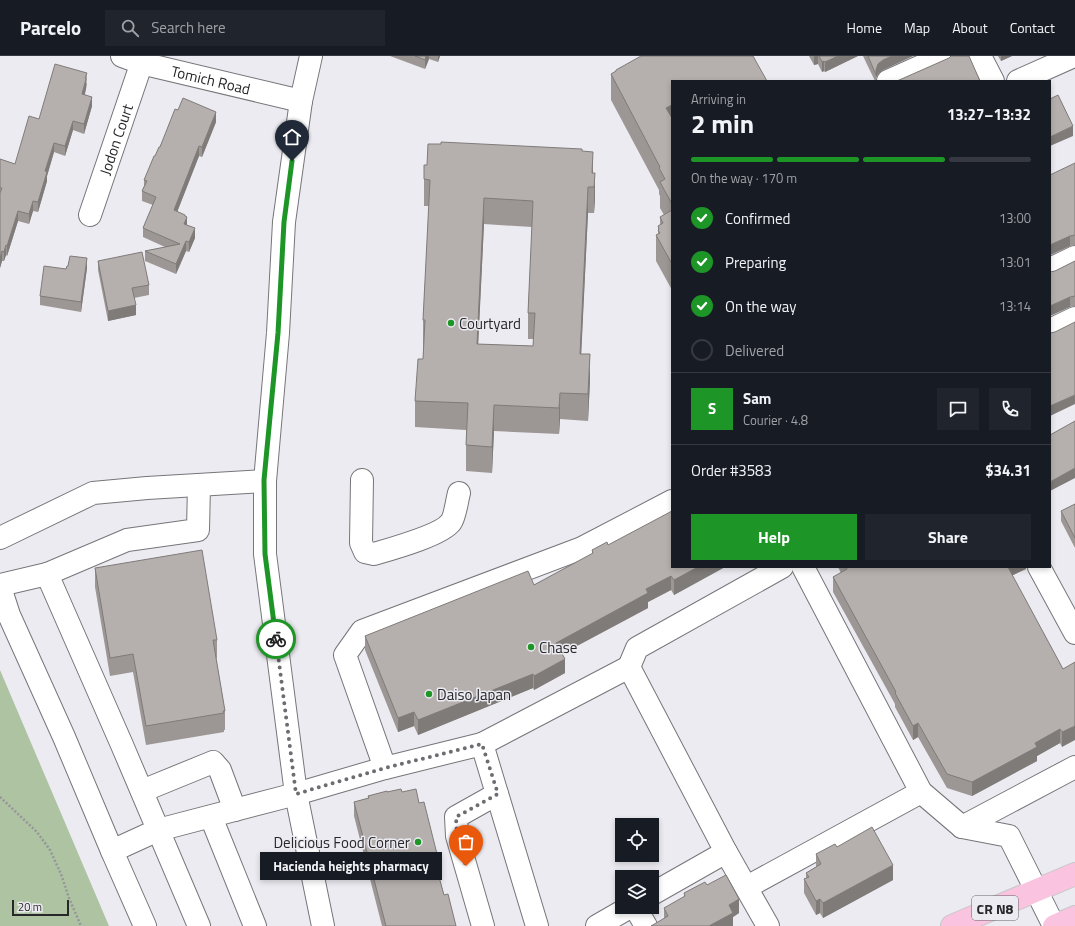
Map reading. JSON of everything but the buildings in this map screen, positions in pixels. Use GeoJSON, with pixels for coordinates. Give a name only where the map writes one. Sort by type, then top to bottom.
{"type":"FeatureCollection","features":[{"type":"Feature","properties":{"kind":"main road","name":"CR N8"},"geometry":{"type":"LineString","coordinates":[[952,926],[1075,874]]}},
{"type":"Feature","properties":{"kind":"main road"},"geometry":{"type":"LineString","coordinates":[[1054,926],[1075,917]]}},
{"type":"Feature","properties":{"kind":"street"},"geometry":{"type":"LineString","coordinates":[[311,56],[301,100],[284,222],[278,333],[264,480],[265,554],[296,794],[323,926]]}},
{"type":"Feature","properties":{"kind":"street"},"geometry":{"type":"LineString","coordinates":[[890,80],[944,56]]}},
{"type":"Feature","properties":{"kind":"street"},"geometry":{"type":"LineString","coordinates":[[980,56],[992,80]]}},
{"type":"Feature","properties":{"kind":"street"},"geometry":{"type":"LineString","coordinates":[[1020,80],[1074,56]]}},
{"type":"Feature","properties":{"kind":"street","name":"Tomich Road"},"geometry":{"type":"LineString","coordinates":[[136,58],[301,100]]}},
{"type":"Feature","properties":{"kind":"street","name":"Jodon Court"},"geometry":{"type":"LineString","coordinates":[[90,216],[136,58]]}},
{"type":"Feature","properties":{"kind":"street"},"geometry":{"type":"LineString","coordinates":[[1051,269],[1075,257]]}},
{"type":"Feature","properties":{"kind":"street"},"geometry":{"type":"LineString","coordinates":[[1051,330],[1075,318]]}},
{"type":"Feature","properties":{"kind":"street"},"geometry":{"type":"LineString","coordinates":[[0,538],[93,493],[264,480]]}},
{"type":"Feature","properties":{"kind":"street"},"geometry":{"type":"LineString","coordinates":[[362,480],[360,543],[365,552],[374,554],[432,535],[446,528],[452,521],[459,492]]}},
{"type":"Feature","properties":{"kind":"street"},"geometry":{"type":"LineString","coordinates":[[145,926],[9,614],[0,586],[47,574],[127,540],[198,530],[199,484]]}},
{"type":"Feature","properties":{"kind":"street"},"geometry":{"type":"LineString","coordinates":[[385,768],[345,655],[362,631],[582,548],[671,502]]}},
{"type":"Feature","properties":{"kind":"street"},"geometry":{"type":"LineString","coordinates":[[112,851],[158,830],[296,794],[385,768],[482,744],[629,667],[637,648],[780,568]]}},
{"type":"Feature","properties":{"kind":"street"},"geometry":{"type":"LineString","coordinates":[[804,568],[921,792],[962,827],[1009,836],[1054,926]]}},
{"type":"Feature","properties":{"kind":"street"},"geometry":{"type":"LineString","coordinates":[[1040,568],[1075,633]]}},
{"type":"Feature","properties":{"kind":"street"},"geometry":{"type":"LineString","coordinates":[[47,574],[199,926]]}},
{"type":"Feature","properties":{"kind":"street"},"geometry":{"type":"LineString","coordinates":[[629,667],[726,852],[768,926]]}},
{"type":"Feature","properties":{"kind":"street"},"geometry":{"type":"LineString","coordinates":[[482,744],[537,926]]}},
{"type":"Feature","properties":{"kind":"street"},"geometry":{"type":"LineString","coordinates":[[142,791],[213,762],[220,770],[235,810]]}},
{"type":"Feature","properties":{"kind":"street"},"geometry":{"type":"LineString","coordinates":[[962,827],[1075,768]]}},
{"type":"Feature","properties":{"kind":"street"},"geometry":{"type":"LineString","coordinates":[[747,887],[921,792]]}},
{"type":"Feature","properties":{"kind":"street"},"geometry":{"type":"LineString","coordinates":[[483,926],[457,836],[456,817],[498,794]]}},
{"type":"Feature","properties":{"kind":"street"},"geometry":{"type":"LineString","coordinates":[[211,817],[255,926]]}},
{"type":"Feature","properties":{"kind":"street"},"geometry":{"type":"LineString","coordinates":[[659,890],[726,852]]}},
{"type":"Feature","properties":{"kind":"street"},"geometry":{"type":"LineString","coordinates":[[597,926],[618,914]]}},
{"type":"Feature","properties":{"kind":"street"},"geometry":{"type":"LineString","coordinates":[[639,914],[646,926]]}},
{"type":"Feature","properties":{"kind":"path"},"geometry":{"type":"LineString","coordinates":[[0,796],[37,832],[50,850],[81,926]]}},
{"type":"Feature","properties":{"kind":"green space"},"geometry":{"type":"Polygon","coordinates":[[[0,670],[109,926],[0,926],[0,670]]]}},
{"type":"Feature","properties":{"kind":"way so far"},"geometry":{"type":"LineString","coordinates":[[276,639],[296,794],[385,768],[482,744],[498,794],[456,817],[457,836],[466,866]]}},
{"type":"Feature","properties":{"kind":"place","name":"Courtyard"},"geometry":{"type":"Point","coordinates":[451,323]}},
{"type":"Feature","properties":{"kind":"place","name":"Chase"},"geometry":{"type":"Point","coordinates":[531,647]}},
{"type":"Feature","properties":{"kind":"place","name":"Daiso Japan"},"geometry":{"type":"Point","coordinates":[429,694]}},
{"type":"Feature","properties":{"kind":"place","name":"Delicious Food Corner"},"geometry":{"type":"Point","coordinates":[418,842]}},
{"type":"Feature","properties":{"kind":"place","name":"Hacienda heights pharmacy"},"geometry":{"type":"Point","coordinates":[466,866]}},
{"type":"Feature","properties":{"kind":"route"},"geometry":{"type":"LineString","coordinates":[[276,639],[265,554],[264,480],[278,333],[284,222],[292,161]]}}]}
